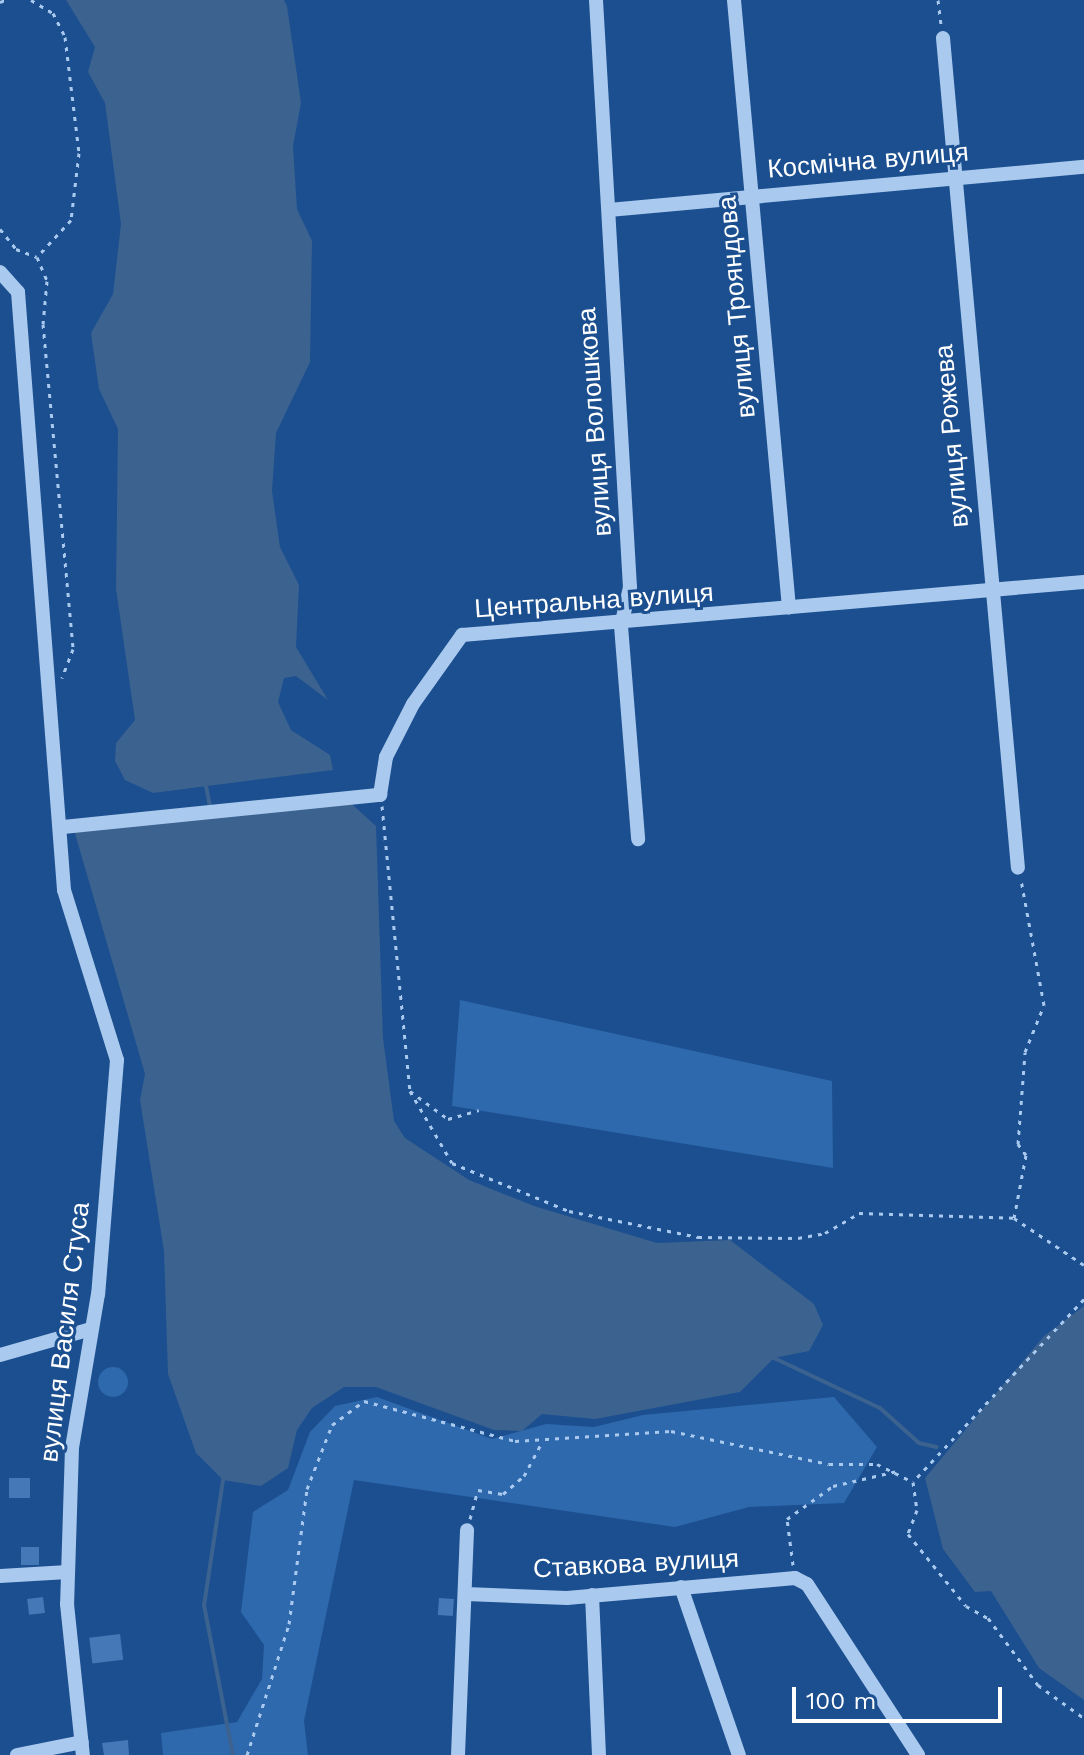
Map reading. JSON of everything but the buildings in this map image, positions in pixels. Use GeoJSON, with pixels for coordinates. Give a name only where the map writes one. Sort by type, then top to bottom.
{"type":"FeatureCollection","features":[{"type":"Feature","properties":{"kind":"street","name":"вулиця Волошкова"},"geometry":{"type":"LineString","coordinates":[[596,0],[630,587],[621,626],[638,839]]}},
{"type":"Feature","properties":{"kind":"street","name":"вулиця Трояндова"},"geometry":{"type":"LineString","coordinates":[[734,0],[789,608]]}},
{"type":"Feature","properties":{"kind":"street","name":"вулиця Рожева"},"geometry":{"type":"LineString","coordinates":[[943,38],[951,176],[988,590],[1018,868]]}},
{"type":"Feature","properties":{"kind":"street","name":"Космічна вулиця"},"geometry":{"type":"LineString","coordinates":[[609,210],[951,176],[1084,167]]}},
{"type":"Feature","properties":{"kind":"street"},"geometry":{"type":"LineString","coordinates":[[0,272],[18,292],[63,827],[380,795]]}},
{"type":"Feature","properties":{"kind":"street","name":"Центральна вулиця"},"geometry":{"type":"LineString","coordinates":[[380,795],[386,757],[413,704],[462,635],[621,626],[1084,582]]}},
{"type":"Feature","properties":{"kind":"street","name":"вулиця Василя Стуса"},"geometry":{"type":"LineString","coordinates":[[63,827],[64,890],[117,1060],[98,1294],[88,1330],[72,1448],[68,1572],[82,1749]]}},
{"type":"Feature","properties":{"kind":"street"},"geometry":{"type":"LineString","coordinates":[[0,1355],[88,1330]]}},
{"type":"Feature","properties":{"kind":"street"},"geometry":{"type":"LineString","coordinates":[[458,1755],[467,1530]]}},
{"type":"Feature","properties":{"kind":"street"},"geometry":{"type":"LineString","coordinates":[[0,1576],[68,1572]]}},
{"type":"Feature","properties":{"kind":"street"},"geometry":{"type":"LineString","coordinates":[[801,1581],[918,1755]]}},
{"type":"Feature","properties":{"kind":"street","name":"Ставкова вулиця"},"geometry":{"type":"LineString","coordinates":[[466,1594],[592,1595],[801,1581]]}},
{"type":"Feature","properties":{"kind":"street"},"geometry":{"type":"LineString","coordinates":[[681,1587],[739,1755]]}},
{"type":"Feature","properties":{"kind":"street"},"geometry":{"type":"LineString","coordinates":[[592,1595],[599,1755]]}},
{"type":"Feature","properties":{"kind":"street"},"geometry":{"type":"LineString","coordinates":[[17,1755],[82,1749]]}},
{"type":"Feature","properties":{"kind":"path"},"geometry":{"type":"LineString","coordinates":[[31,0],[53,13],[65,37],[79,153],[71,220],[37,257]]}},
{"type":"Feature","properties":{"kind":"path"},"geometry":{"type":"LineString","coordinates":[[938,0],[943,38]]}},
{"type":"Feature","properties":{"kind":"path"},"geometry":{"type":"LineString","coordinates":[[0,229],[16,249],[37,257],[47,281],[43,324],[73,649],[54,697]]}},
{"type":"Feature","properties":{"kind":"path"},"geometry":{"type":"LineString","coordinates":[[380,795],[410,1091],[452,1163],[584,1214],[698,1237],[783,1238],[825,1233],[859,1213],[938,1221],[1014,1218],[1084,1265]]}},
{"type":"Feature","properties":{"kind":"path"},"geometry":{"type":"LineString","coordinates":[[1014,1218],[1026,1155],[1018,1144],[1025,1052],[1044,1005],[1018,868]]}},
{"type":"Feature","properties":{"kind":"path"},"geometry":{"type":"LineString","coordinates":[[410,1091],[448,1119],[479,1110]]}},
{"type":"Feature","properties":{"kind":"path"},"geometry":{"type":"LineString","coordinates":[[913,1482],[1084,1299]]}},
{"type":"Feature","properties":{"kind":"path"},"geometry":{"type":"LineString","coordinates":[[247,1755],[289,1624],[307,1489],[332,1425],[364,1401],[541,1444],[671,1431],[897,1471],[913,1482],[917,1510],[908,1534],[924,1556],[966,1606],[988,1618],[1038,1685],[1084,1718]]}},
{"type":"Feature","properties":{"kind":"path"},"geometry":{"type":"LineString","coordinates":[[467,1530],[478,1490],[503,1494],[524,1476],[541,1444]]}},
{"type":"Feature","properties":{"kind":"path"},"geometry":{"type":"LineString","coordinates":[[801,1581],[787,1519],[833,1486],[897,1471]]}},
{"type":"Feature","properties":{"kind":"shaded area"},"geometry":{"type":"Polygon","coordinates":[[[66,0],[284,0],[287,6],[301,103],[293,146],[297,209],[312,241],[310,362],[276,433],[272,491],[280,547],[299,585],[296,647],[328,700],[296,676],[284,678],[278,702],[291,730],[330,755],[333,770],[153,793],[125,780],[115,761],[116,743],[135,720],[116,589],[118,429],[99,389],[91,333],[113,294],[121,224],[105,103],[88,72],[95,47],[66,0]]]}},
{"type":"Feature","properties":{"kind":"shaded area"},"geometry":{"type":"Polygon","coordinates":[[[344,797],[376,826],[383,1038],[394,1121],[405,1138],[469,1180],[534,1206],[657,1243],[730,1240],[814,1304],[823,1325],[809,1351],[774,1358],[740,1392],[595,1419],[542,1414],[522,1431],[494,1430],[376,1387],[344,1387],[312,1408],[297,1430],[288,1468],[261,1486],[223,1480],[196,1453],[168,1374],[164,1251],[140,1100],[145,1074],[74,830],[344,797]]]}},
{"type":"Feature","properties":{"kind":"shaded area"},"geometry":{"type":"Polygon","coordinates":[[[460,1000],[832,1081],[833,1168],[452,1106],[460,1000]]]}},
{"type":"Feature","properties":{"kind":"shaded area"},"geometry":{"type":"Polygon","coordinates":[[[1084,1306],[1084,1700],[1039,1668],[991,1591],[975,1592],[943,1549],[925,1478],[1044,1336],[1084,1306]]]}},
{"type":"Feature","properties":{"kind":"shaded area"},"geometry":{"type":"Polygon","coordinates":[[[113,1367],[124,1371],[128,1382],[124,1393],[113,1397],[102,1393],[98,1382],[102,1371],[113,1367]]]}},
{"type":"Feature","properties":{"kind":"shaded area"},"geometry":{"type":"Polygon","coordinates":[[[377,1397],[492,1439],[546,1424],[594,1427],[643,1415],[834,1397],[877,1447],[844,1503],[749,1507],[675,1527],[354,1480],[304,1721],[308,1755],[163,1755],[161,1733],[237,1722],[262,1679],[264,1645],[241,1612],[253,1512],[288,1490],[310,1432],[335,1406],[377,1397]]]}},
{"type":"Feature","properties":{"kind":"waterway"},"geometry":{"type":"LineString","coordinates":[[206,786],[210,807]]}},
{"type":"Feature","properties":{"kind":"waterway"},"geometry":{"type":"LineString","coordinates":[[774,1358],[880,1408],[919,1443],[937,1447]]}},
{"type":"Feature","properties":{"kind":"waterway"},"geometry":{"type":"LineString","coordinates":[[223,1480],[204,1605],[233,1755]]}}]}
